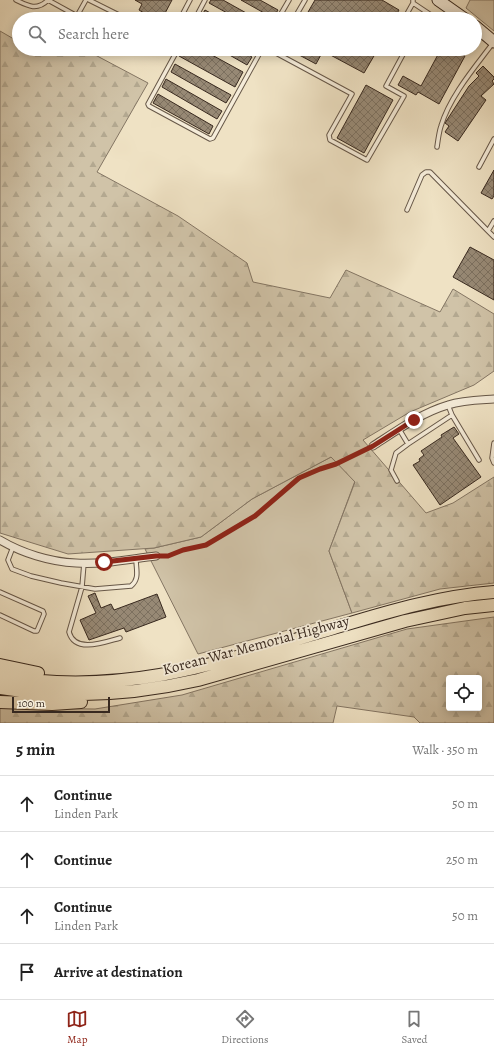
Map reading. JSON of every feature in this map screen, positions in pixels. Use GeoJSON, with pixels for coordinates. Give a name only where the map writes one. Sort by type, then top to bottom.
{"type":"FeatureCollection","features":[{"type":"Feature","properties":{"kind":"main road"},"geometry":{"type":"LineString","coordinates":[[438,0],[456,12]]}},
{"type":"Feature","properties":{"kind":"main road"},"geometry":{"type":"LineString","coordinates":[[482,32],[494,42]]}},
{"type":"Feature","properties":{"kind":"main road","name":"Korean War Memorial Highway"},"geometry":{"type":"LineString","coordinates":[[0,676],[42,681],[72,682],[124,680],[160,675],[232,657],[397,609],[494,592]]}},
{"type":"Feature","properties":{"kind":"main road","name":"Korean War Memorial Highway"},"geometry":{"type":"LineString","coordinates":[[0,688],[45,694],[84,695],[122,693],[168,687],[198,680],[405,621],[457,610],[494,605]]}},
{"type":"Feature","properties":{"kind":"main road"},"geometry":{"type":"LineString","coordinates":[[0,665],[72,682]]}},
{"type":"Feature","properties":{"kind":"main road"},"geometry":{"type":"LineString","coordinates":[[0,702],[52,704],[103,701],[138,697],[168,687]]}},
{"type":"Feature","properties":{"kind":"street"},"geometry":{"type":"LineString","coordinates":[[373,446],[414,420],[448,405],[474,400],[494,399]]}},
{"type":"Feature","properties":{"kind":"street"},"geometry":{"type":"LineString","coordinates":[[0,540],[47,558],[76,563],[104,562],[156,556]]}},
{"type":"Feature","properties":{"kind":"lane"},"geometry":{"type":"LineString","coordinates":[[16,0],[28,6],[34,7],[43,5],[48,0],[70,12]]}},
{"type":"Feature","properties":{"kind":"lane"},"geometry":{"type":"LineString","coordinates":[[80,12],[88,0],[113,12]]}},
{"type":"Feature","properties":{"kind":"lane"},"geometry":{"type":"LineString","coordinates":[[184,12],[190,0]]}},
{"type":"Feature","properties":{"kind":"lane"},"geometry":{"type":"LineString","coordinates":[[199,12],[205,0]]}},
{"type":"Feature","properties":{"kind":"lane"},"geometry":{"type":"LineString","coordinates":[[282,12],[289,0]]}},
{"type":"Feature","properties":{"kind":"lane"},"geometry":{"type":"LineString","coordinates":[[298,12],[305,0]]}},
{"type":"Feature","properties":{"kind":"lane"},"geometry":{"type":"LineString","coordinates":[[408,12],[413,2],[428,12]]}},
{"type":"Feature","properties":{"kind":"lane"},"geometry":{"type":"LineString","coordinates":[[437,147],[441,125],[452,101],[467,76],[494,42]]}},
{"type":"Feature","properties":{"kind":"lane"},"geometry":{"type":"LineString","coordinates":[[174,56],[148,104],[149,106],[210,139],[212,138],[258,56]]}},
{"type":"Feature","properties":{"kind":"lane"},"geometry":{"type":"LineString","coordinates":[[282,56],[352,94],[329,135],[330,140],[367,160],[404,96],[386,86],[402,56]]}},
{"type":"Feature","properties":{"kind":"lane"},"geometry":{"type":"LineString","coordinates":[[479,167],[494,139]]}},
{"type":"Feature","properties":{"kind":"lane"},"geometry":{"type":"LineString","coordinates":[[407,210],[422,176],[426,172],[430,172],[494,237]]}},
{"type":"Feature","properties":{"kind":"lane"},"geometry":{"type":"LineString","coordinates":[[488,231],[494,221]]}},
{"type":"Feature","properties":{"kind":"lane"},"geometry":{"type":"LineString","coordinates":[[448,405],[452,416],[479,460]]}},
{"type":"Feature","properties":{"kind":"lane"},"geometry":{"type":"LineString","coordinates":[[397,481],[391,470],[396,453],[452,416]]}},
{"type":"Feature","properties":{"kind":"lane"},"geometry":{"type":"LineString","coordinates":[[399,429],[408,444]]}},
{"type":"Feature","properties":{"kind":"lane"},"geometry":{"type":"LineString","coordinates":[[494,443],[492,458],[494,464]]}},
{"type":"Feature","properties":{"kind":"lane"},"geometry":{"type":"LineString","coordinates":[[13,546],[8,560],[12,569],[54,581],[95,589],[131,586],[135,583],[137,578],[136,559]]}},
{"type":"Feature","properties":{"kind":"lane"},"geometry":{"type":"LineString","coordinates":[[84,563],[82,587],[69,632],[70,636],[74,641],[84,645],[98,644],[120,638]]}},
{"type":"Feature","properties":{"kind":"lane"},"geometry":{"type":"LineString","coordinates":[[0,592],[43,611],[44,614],[37,631],[0,615]]}},
{"type":"Feature","properties":{"kind":"path"},"geometry":{"type":"LineString","coordinates":[[156,556],[168,556],[183,550],[206,545],[255,516],[299,478],[336,464],[373,446]]}},
{"type":"Feature","properties":{"kind":"green space"},"geometry":{"type":"Polygon","coordinates":[[[470,0],[494,0],[494,31],[482,21],[482,12],[471,12],[466,8],[470,0]]]}},
{"type":"Feature","properties":{"kind":"green space"},"geometry":{"type":"Polygon","coordinates":[[[0,31],[12,38],[12,56],[97,56],[148,83],[97,172],[178,216],[247,263],[253,282],[330,298],[346,270],[440,312],[453,289],[494,314],[494,371],[474,385],[410,412],[363,440],[426,513],[453,503],[494,477],[494,583],[440,589],[352,613],[329,551],[355,482],[331,457],[252,499],[201,537],[154,548],[68,554],[0,533],[0,31]]]}},
{"type":"Feature","properties":{"kind":"green space"},"geometry":{"type":"Polygon","coordinates":[[[331,457],[355,481],[329,551],[352,613],[198,654],[145,549],[201,537],[252,499],[331,457]]]}},
{"type":"Feature","properties":{"kind":"green space"},"geometry":{"type":"Polygon","coordinates":[[[494,617],[494,723],[420,723],[414,717],[337,706],[333,723],[0,723],[0,708],[95,709],[182,695],[407,629],[494,617]]]}},
{"type":"Feature","properties":{"kind":"building"},"geometry":{"type":"Polygon","coordinates":[[[135,0],[172,0],[166,12],[142,12],[139,10],[142,4],[135,0]]]}},
{"type":"Feature","properties":{"kind":"building"},"geometry":{"type":"Polygon","coordinates":[[[211,0],[223,0],[244,12],[225,12],[209,3],[211,0]]]}},
{"type":"Feature","properties":{"kind":"building"},"geometry":{"type":"Polygon","coordinates":[[[241,0],[260,0],[278,10],[277,12],[262,12],[241,0]]]}},
{"type":"Feature","properties":{"kind":"building"},"geometry":{"type":"Polygon","coordinates":[[[315,0],[382,0],[399,10],[398,12],[308,12],[315,0]]]}},
{"type":"Feature","properties":{"kind":"building"},"geometry":{"type":"Polygon","coordinates":[[[179,56],[214,56],[243,72],[235,87],[179,56]]]}},
{"type":"Feature","properties":{"kind":"building"},"geometry":{"type":"Polygon","coordinates":[[[231,56],[252,57],[247,65],[231,56]]]}},
{"type":"Feature","properties":{"kind":"building"},"geometry":{"type":"Polygon","coordinates":[[[301,56],[320,56],[316,64],[301,56]]]}},
{"type":"Feature","properties":{"kind":"building"},"geometry":{"type":"Polygon","coordinates":[[[332,56],[374,56],[364,73],[332,56]]]}},
{"type":"Feature","properties":{"kind":"building"},"geometry":{"type":"Polygon","coordinates":[[[437,56],[465,56],[439,104],[418,92],[416,95],[398,85],[403,76],[421,86],[437,56]]]}},
{"type":"Feature","properties":{"kind":"building"},"geometry":{"type":"Polygon","coordinates":[[[175,64],[231,95],[226,103],[171,72],[175,64]]]}},
{"type":"Feature","properties":{"kind":"building"},"geometry":{"type":"Polygon","coordinates":[[[483,66],[494,77],[492,81],[494,84],[481,96],[486,100],[458,141],[445,132],[449,126],[445,123],[469,86],[479,76],[476,73],[483,66]]]}},
{"type":"Feature","properties":{"kind":"building"},"geometry":{"type":"Polygon","coordinates":[[[166,79],[222,111],[217,119],[162,87],[166,79]]]}},
{"type":"Feature","properties":{"kind":"building"},"geometry":{"type":"Polygon","coordinates":[[[366,85],[393,100],[364,153],[337,138],[366,85]]]}},
{"type":"Feature","properties":{"kind":"building"},"geometry":{"type":"Polygon","coordinates":[[[158,94],[213,126],[209,134],[153,103],[158,94]]]}},
{"type":"Feature","properties":{"kind":"building"},"geometry":{"type":"Polygon","coordinates":[[[494,170],[494,196],[492,199],[481,193],[494,170]]]}},
{"type":"Feature","properties":{"kind":"building"},"geometry":{"type":"Polygon","coordinates":[[[470,247],[494,260],[494,300],[453,277],[470,247]]]}},
{"type":"Feature","properties":{"kind":"building"},"geometry":{"type":"Polygon","coordinates":[[[454,427],[459,434],[453,438],[481,477],[440,505],[413,465],[420,461],[419,459],[424,455],[421,451],[454,427]]]}},
{"type":"Feature","properties":{"kind":"building"},"geometry":{"type":"Polygon","coordinates":[[[95,593],[101,608],[111,604],[114,610],[157,594],[166,617],[126,632],[124,628],[89,640],[80,620],[96,613],[88,596],[95,593]]]}},
{"type":"Feature","properties":{"kind":"route"},"geometry":{"type":"LineString","coordinates":[[104,562],[168,556],[183,550],[206,545],[222,534],[255,516],[299,478],[336,464],[373,446],[414,420]]}}]}
